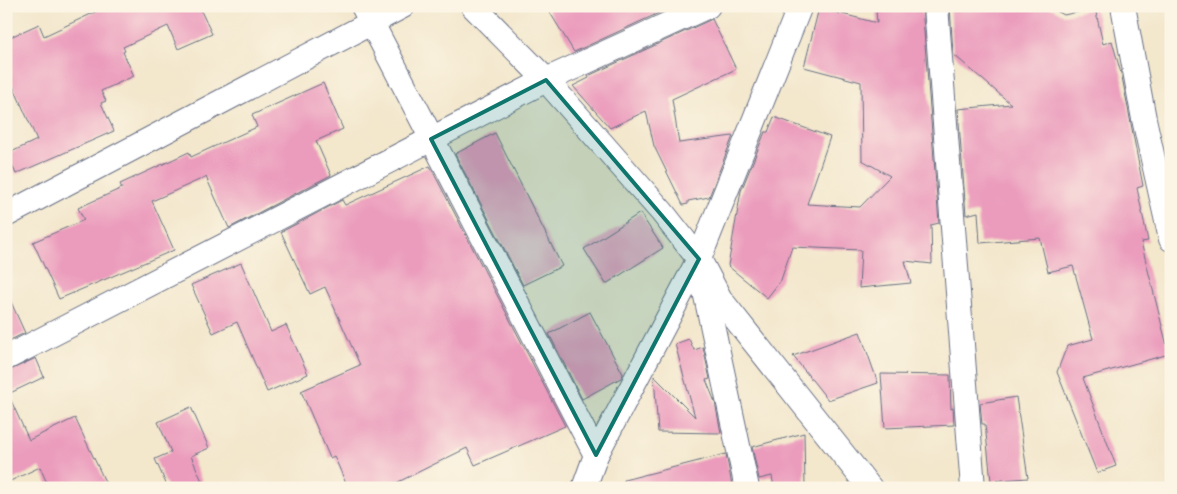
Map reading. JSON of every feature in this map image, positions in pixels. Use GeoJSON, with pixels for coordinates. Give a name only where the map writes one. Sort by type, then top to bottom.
{"type":"FeatureCollection","features":[{"type":"Feature","properties":{"kind":"street"},"geometry":{"type":"LineString","coordinates":[[6,215],[367,14],[403,6]]}},
{"type":"Feature","properties":{"kind":"street"},"geometry":{"type":"LineString","coordinates":[[473,6],[546,80],[662,212],[699,259],[720,298],[870,488]]}},
{"type":"Feature","properties":{"kind":"street"},"geometry":{"type":"LineString","coordinates":[[584,488],[596,455],[699,259],[800,6]]}},
{"type":"Feature","properties":{"kind":"street"},"geometry":{"type":"LineString","coordinates":[[936,6],[973,488]]}},
{"type":"Feature","properties":{"kind":"street"},"geometry":{"type":"LineString","coordinates":[[1123,6],[1144,120],[1171,239]]}},
{"type":"Feature","properties":{"kind":"street"},"geometry":{"type":"LineString","coordinates":[[6,358],[546,80],[701,8]]}},
{"type":"Feature","properties":{"kind":"street"},"geometry":{"type":"LineString","coordinates":[[367,14],[596,455]]}},
{"type":"Feature","properties":{"kind":"street"},"geometry":{"type":"LineString","coordinates":[[699,259],[748,488]]}},
{"type":"Feature","properties":{"kind":"highlighted area"},"geometry":{"type":"Polygon","coordinates":[[[546,80],[699,259],[596,455],[431,139],[546,80]]]}},
{"type":"Feature","properties":{"kind":"building"},"geometry":{"type":"Polygon","coordinates":[[[108,6],[211,6],[201,11],[212,34],[178,49],[168,26],[123,47],[125,51],[123,52],[134,76],[101,91],[106,101],[101,103],[114,131],[16,174],[7,154],[37,140],[6,70],[6,39],[39,24],[44,36],[108,6]]]}},
{"type":"Feature","properties":{"kind":"building"},"geometry":{"type":"Polygon","coordinates":[[[546,6],[674,6],[574,52],[546,6]]]}},
{"type":"Feature","properties":{"kind":"building"},"geometry":{"type":"Polygon","coordinates":[[[900,6],[922,6],[939,223],[931,225],[932,264],[905,261],[911,283],[859,288],[861,250],[792,247],[781,280],[767,298],[728,266],[741,191],[765,132],[768,132],[774,117],[830,137],[807,204],[860,207],[890,176],[862,160],[861,82],[804,67],[819,8],[877,23],[876,10],[902,8],[900,6]]]}},
{"type":"Feature","properties":{"kind":"building"},"geometry":{"type":"Polygon","coordinates":[[[950,6],[1048,6],[1064,15],[1095,8],[1103,44],[1112,41],[1122,77],[1143,186],[1137,188],[1148,241],[1141,242],[1169,354],[1083,378],[1116,466],[1097,473],[1057,372],[1067,346],[1093,339],[1073,266],[1048,272],[1040,238],[980,243],[978,212],[966,215],[958,109],[1011,104],[953,54],[950,6]]]}},
{"type":"Feature","properties":{"kind":"building"},"geometry":{"type":"Polygon","coordinates":[[[712,19],[736,69],[672,99],[679,143],[733,136],[709,197],[688,201],[688,204],[683,205],[654,146],[646,111],[610,128],[573,86],[589,78],[588,76],[712,19]]]}},
{"type":"Feature","properties":{"kind":"building"},"geometry":{"type":"Polygon","coordinates":[[[323,83],[343,129],[316,141],[331,175],[229,228],[206,177],[152,201],[174,250],[59,299],[33,242],[84,220],[78,208],[122,188],[120,184],[189,152],[191,157],[257,127],[252,115],[323,83]]]}},
{"type":"Feature","properties":{"kind":"building"},"geometry":{"type":"Polygon","coordinates":[[[495,133],[562,266],[523,285],[455,154],[495,133]]]}},
{"type":"Feature","properties":{"kind":"building"},"geometry":{"type":"Polygon","coordinates":[[[430,166],[565,426],[475,465],[467,448],[386,488],[348,488],[334,456],[330,458],[301,391],[360,365],[325,287],[310,294],[281,232],[342,200],[345,205],[430,166]]]}},
{"type":"Feature","properties":{"kind":"building"},"geometry":{"type":"Polygon","coordinates":[[[640,213],[663,248],[606,284],[584,249],[640,213]]]}},
{"type":"Feature","properties":{"kind":"building"},"geometry":{"type":"Polygon","coordinates":[[[241,263],[271,332],[286,325],[308,374],[267,392],[237,322],[213,333],[191,285],[241,263]]]}},
{"type":"Feature","properties":{"kind":"building"},"geometry":{"type":"Polygon","coordinates":[[[6,291],[25,333],[6,342],[6,291]]]}},
{"type":"Feature","properties":{"kind":"building"},"geometry":{"type":"Polygon","coordinates":[[[590,312],[623,374],[621,378],[582,399],[549,334],[590,312]]]}},
{"type":"Feature","properties":{"kind":"building"},"geometry":{"type":"Polygon","coordinates":[[[860,332],[878,383],[828,400],[793,356],[860,332]]]}},
{"type":"Feature","properties":{"kind":"building"},"geometry":{"type":"Polygon","coordinates":[[[689,339],[694,350],[703,347],[710,379],[706,380],[715,402],[721,433],[658,432],[654,376],[695,417],[675,344],[689,339]]]}},
{"type":"Feature","properties":{"kind":"building"},"geometry":{"type":"Polygon","coordinates":[[[36,358],[44,377],[8,394],[29,440],[75,418],[108,488],[49,488],[40,467],[6,483],[6,372],[36,358]]]}},
{"type":"Feature","properties":{"kind":"building"},"geometry":{"type":"Polygon","coordinates":[[[881,374],[950,375],[951,409],[953,408],[954,425],[885,428],[881,374]]]}},
{"type":"Feature","properties":{"kind":"building"},"geometry":{"type":"Polygon","coordinates":[[[1016,397],[1028,478],[991,481],[985,424],[982,424],[980,403],[1016,397]]]}},
{"type":"Feature","properties":{"kind":"building"},"geometry":{"type":"Polygon","coordinates":[[[191,407],[209,448],[191,456],[205,488],[168,488],[155,459],[171,452],[158,422],[191,407]]]}},
{"type":"Feature","properties":{"kind":"building"},"geometry":{"type":"Polygon","coordinates":[[[804,433],[805,488],[774,488],[772,476],[759,479],[752,447],[804,433]]]}},
{"type":"Feature","properties":{"kind":"building"},"geometry":{"type":"Polygon","coordinates":[[[726,454],[732,485],[718,488],[625,488],[624,480],[726,454]]]}}]}
